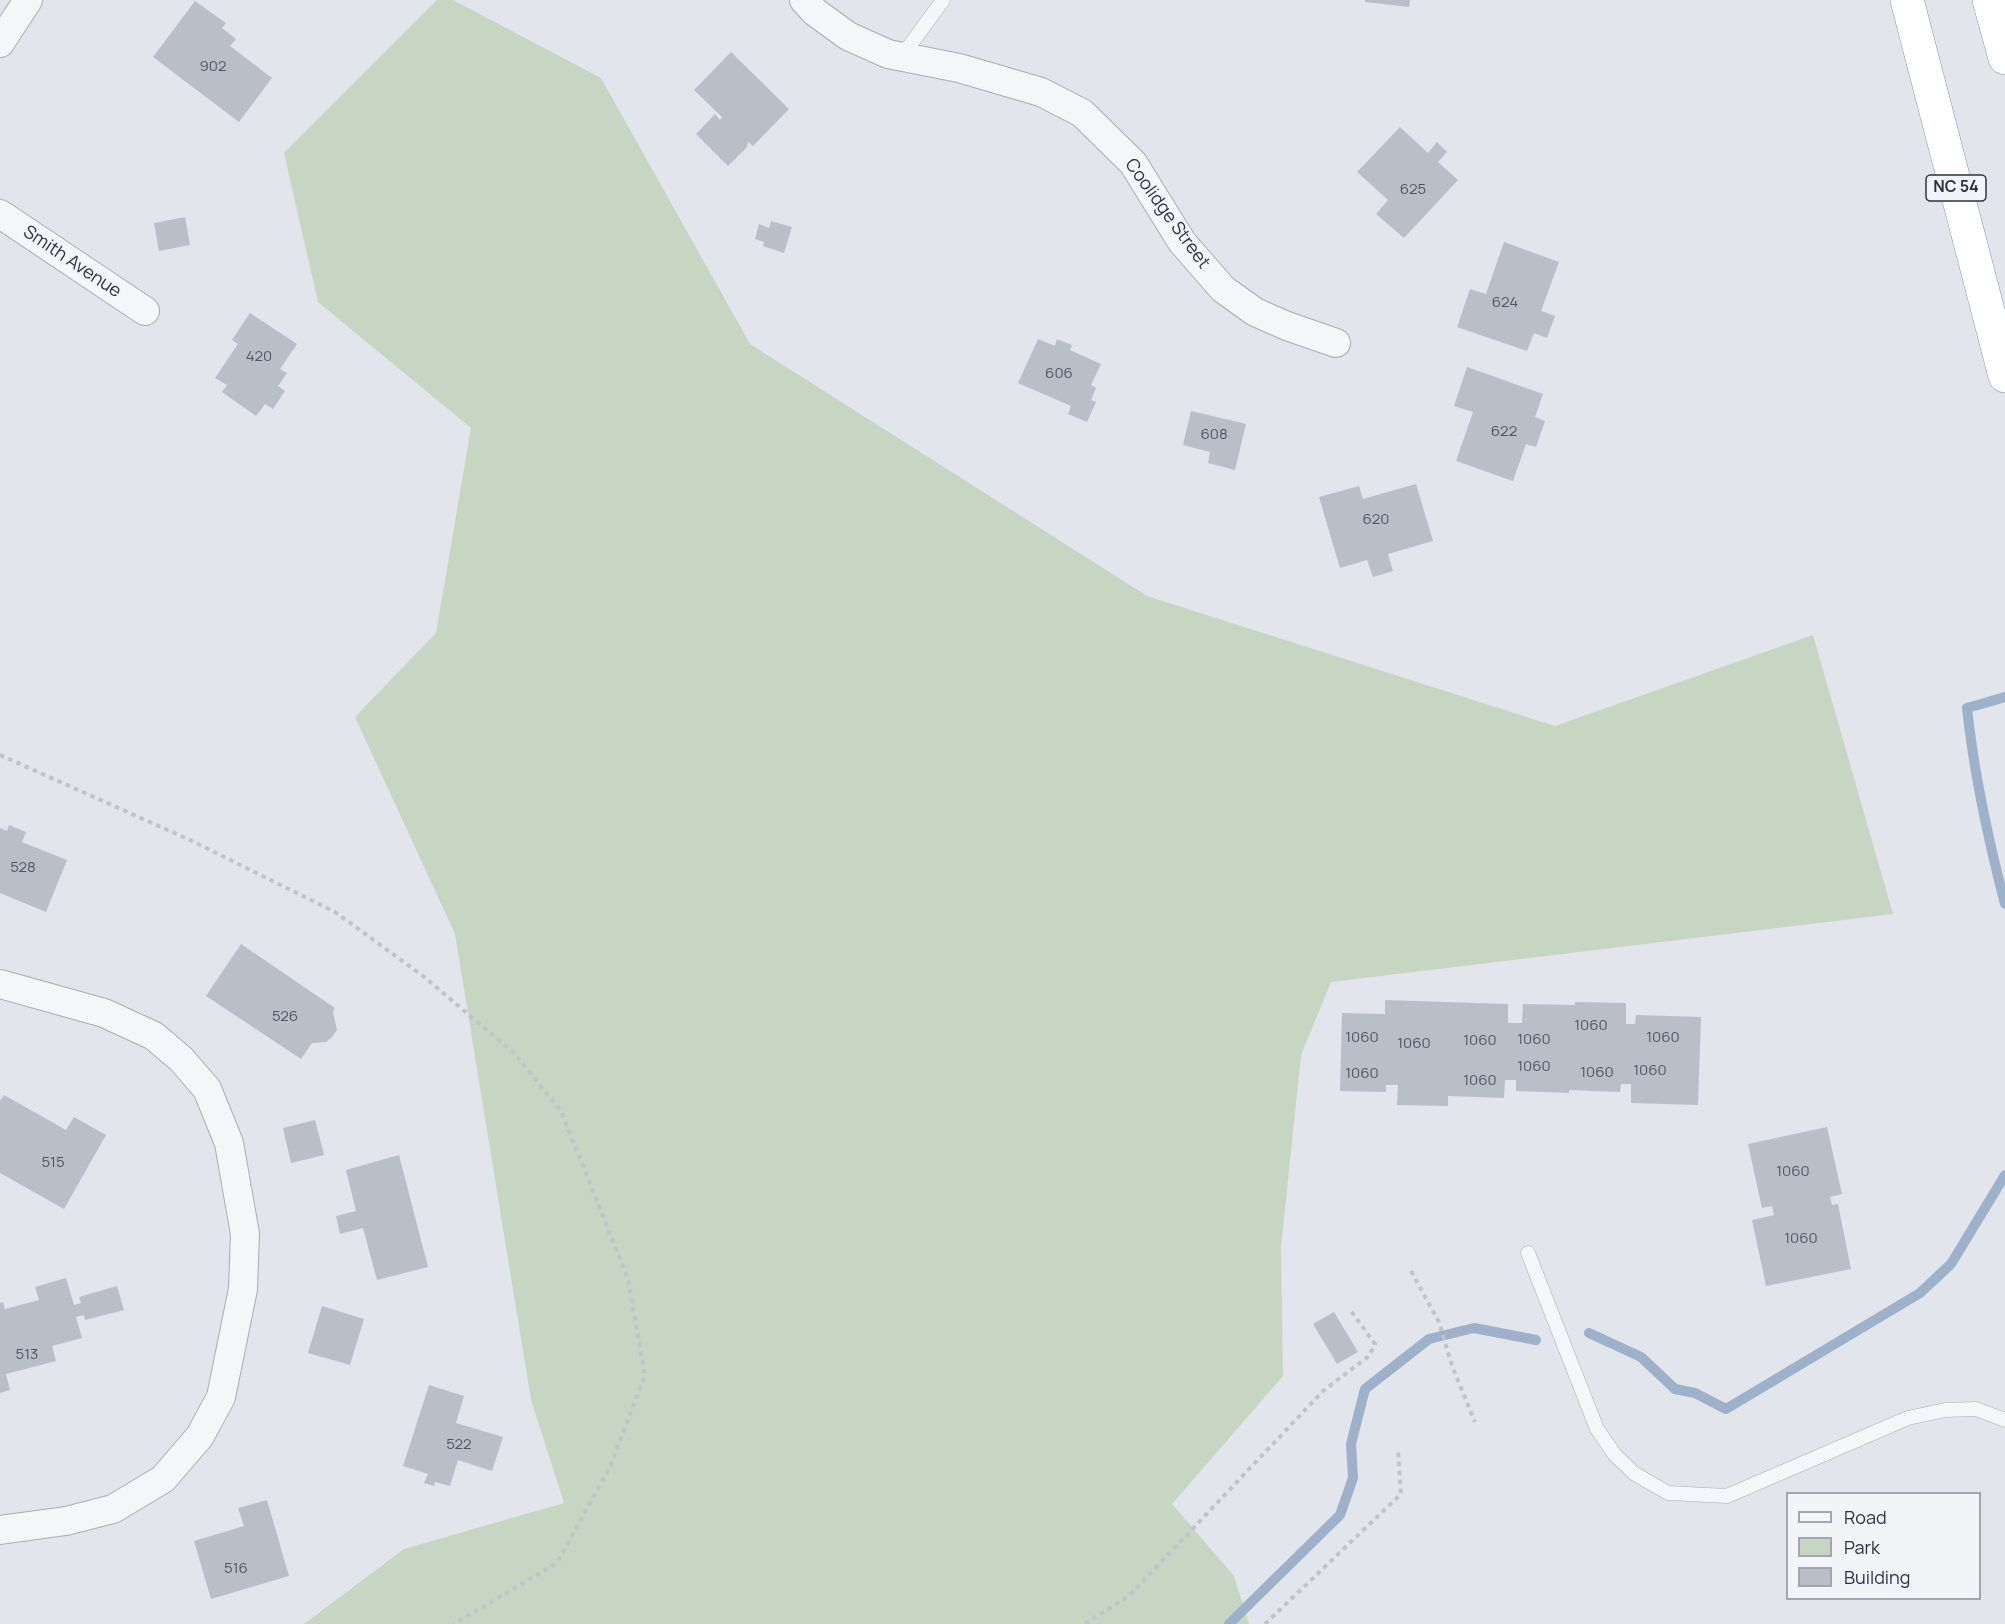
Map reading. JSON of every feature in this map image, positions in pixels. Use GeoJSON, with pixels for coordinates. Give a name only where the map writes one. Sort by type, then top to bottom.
{"type":"FeatureCollection","features":[{"type":"Feature","properties":{"kind":"highway","name":"NC 54"},"geometry":{"type":"LineString","coordinates":[[1907,0],[2005,376]]}},
{"type":"Feature","properties":{"kind":"highway"},"geometry":{"type":"LineString","coordinates":[[1989,0],[2005,58]]}},
{"type":"Feature","properties":{"kind":"street"},"geometry":{"type":"LineString","coordinates":[[0,43],[28,0]]}},
{"type":"Feature","properties":{"kind":"street","name":"Coolidge Street"},"geometry":{"type":"LineString","coordinates":[[804,0],[815,12],[848,36],[888,54],[958,68],[1041,92],[1082,113],[1133,163],[1182,242],[1223,289],[1255,312],[1336,343]]}},
{"type":"Feature","properties":{"kind":"street","name":"Smith Avenue"},"geometry":{"type":"LineString","coordinates":[[0,214],[145,311]]}},
{"type":"Feature","properties":{"kind":"street"},"geometry":{"type":"LineString","coordinates":[[0,984],[104,1013],[154,1036],[181,1059],[207,1089],[229,1143],[245,1234],[243,1289],[221,1397],[200,1436],[163,1479],[113,1509],[66,1521],[0,1530]]}},
{"type":"Feature","properties":{"kind":"lane"},"geometry":{"type":"LineString","coordinates":[[902,56],[943,0]]}},
{"type":"Feature","properties":{"kind":"lane"},"geometry":{"type":"LineString","coordinates":[[1528,1253],[1597,1429],[1615,1455],[1635,1474],[1668,1493],[1727,1496],[1908,1418],[1945,1410],[1976,1409],[2005,1420]]}},
{"type":"Feature","properties":{"kind":"path"},"geometry":{"type":"LineString","coordinates":[[0,755],[190,840],[335,912],[423,976],[514,1053],[561,1111],[628,1280],[645,1375],[610,1467],[557,1563],[454,1624]]}},
{"type":"Feature","properties":{"kind":"path"},"geometry":{"type":"LineString","coordinates":[[1411,1271],[1439,1322],[1452,1366],[1475,1422]]}},
{"type":"Feature","properties":{"kind":"path"},"geometry":{"type":"LineString","coordinates":[[1085,1624],[1129,1596],[1323,1391],[1369,1356],[1375,1344],[1351,1311]]}},
{"type":"Feature","properties":{"kind":"path"},"geometry":{"type":"LineString","coordinates":[[1265,1624],[1401,1494],[1398,1450]]}},
{"type":"Feature","properties":{"kind":"green space"},"geometry":{"type":"Polygon","coordinates":[[[437,0],[453,0],[601,78],[750,344],[1147,596],[1555,726],[1813,635],[1893,914],[1331,982],[1301,1055],[1281,1247],[1283,1376],[1172,1504],[1234,1576],[1249,1624],[304,1624],[404,1549],[564,1503],[531,1400],[455,934],[355,717],[436,633],[471,428],[318,302],[284,153],[437,0]]]}},
{"type":"Feature","properties":{"kind":"building"},"geometry":{"type":"Polygon","coordinates":[[[1365,0],[1410,0],[1409,7],[1365,2],[1365,0]]]}},
{"type":"Feature","properties":{"kind":"building"},"geometry":{"type":"Polygon","coordinates":[[[195,1],[226,23],[222,28],[236,39],[230,46],[272,78],[239,122],[153,57],[195,1]]]}},
{"type":"Feature","properties":{"kind":"building"},"geometry":{"type":"Polygon","coordinates":[[[731,52],[789,109],[753,146],[748,142],[747,147],[728,166],[696,134],[715,114],[720,120],[722,117],[694,90],[731,52]]]}},
{"type":"Feature","properties":{"kind":"building"},"geometry":{"type":"Polygon","coordinates":[[[1400,127],[1428,153],[1437,142],[1447,152],[1438,162],[1458,180],[1404,238],[1376,214],[1388,200],[1357,172],[1400,127]]]}},
{"type":"Feature","properties":{"kind":"building"},"geometry":{"type":"Polygon","coordinates":[[[185,217],[190,245],[159,251],[154,223],[185,217]]]}},
{"type":"Feature","properties":{"kind":"building"},"geometry":{"type":"Polygon","coordinates":[[[771,221],[792,227],[784,253],[763,246],[764,242],[755,239],[759,224],[769,228],[771,221]]]}},
{"type":"Feature","properties":{"kind":"building"},"geometry":{"type":"Polygon","coordinates":[[[1504,242],[1559,262],[1541,311],[1555,316],[1547,338],[1534,333],[1527,351],[1457,327],[1470,289],[1486,294],[1504,242]]]}},
{"type":"Feature","properties":{"kind":"building"},"geometry":{"type":"Polygon","coordinates":[[[250,313],[297,344],[280,369],[287,373],[278,386],[285,391],[273,409],[265,404],[256,416],[222,392],[227,385],[215,378],[238,344],[232,340],[250,313]]]}},
{"type":"Feature","properties":{"kind":"building"},"geometry":{"type":"Polygon","coordinates":[[[1038,339],[1055,346],[1057,339],[1072,345],[1070,350],[1101,364],[1091,385],[1096,388],[1091,400],[1096,402],[1087,422],[1068,414],[1071,406],[1018,383],[1038,339]]]}},
{"type":"Feature","properties":{"kind":"building"},"geometry":{"type":"Polygon","coordinates":[[[1467,367],[1543,394],[1535,417],[1545,421],[1536,447],[1526,444],[1513,481],[1456,461],[1473,412],[1454,406],[1467,367]]]}},
{"type":"Feature","properties":{"kind":"building"},"geometry":{"type":"Polygon","coordinates":[[[1191,411],[1246,424],[1235,470],[1208,463],[1210,452],[1183,445],[1191,411]]]}},
{"type":"Feature","properties":{"kind":"building"},"geometry":{"type":"Polygon","coordinates":[[[1416,484],[1433,541],[1388,554],[1393,571],[1373,577],[1367,560],[1340,568],[1319,497],[1359,486],[1363,499],[1416,484]]]}},
{"type":"Feature","properties":{"kind":"building"},"geometry":{"type":"Polygon","coordinates":[[[9,825],[26,832],[22,842],[67,860],[46,912],[0,893],[0,828],[7,831],[9,825]]]}},
{"type":"Feature","properties":{"kind":"building"},"geometry":{"type":"Polygon","coordinates":[[[241,944],[335,1008],[333,1012],[337,1030],[332,1037],[326,1042],[312,1043],[301,1059],[206,996],[241,944]]]}},
{"type":"Feature","properties":{"kind":"building"},"geometry":{"type":"Polygon","coordinates":[[[1385,1000],[1508,1004],[1508,1023],[1522,1023],[1523,1004],[1575,1005],[1575,1002],[1626,1003],[1626,1024],[1635,1024],[1636,1015],[1701,1017],[1698,1105],[1631,1103],[1631,1084],[1621,1084],[1620,1092],[1569,1090],[1569,1093],[1516,1091],[1516,1080],[1505,1080],[1504,1098],[1448,1096],[1448,1106],[1397,1105],[1398,1085],[1386,1085],[1386,1092],[1340,1091],[1342,1013],[1385,1014],[1385,1000]]]}},
{"type":"Feature","properties":{"kind":"building"},"geometry":{"type":"Polygon","coordinates":[[[4,1095],[66,1130],[74,1117],[106,1135],[64,1209],[0,1173],[0,1101],[4,1095]]]}},
{"type":"Feature","properties":{"kind":"building"},"geometry":{"type":"Polygon","coordinates":[[[315,1120],[324,1155],[291,1163],[283,1128],[315,1120]]]}},
{"type":"Feature","properties":{"kind":"building"},"geometry":{"type":"Polygon","coordinates":[[[1827,1127],[1842,1194],[1830,1197],[1832,1205],[1838,1204],[1851,1269],[1766,1286],[1752,1220],[1774,1215],[1772,1206],[1762,1208],[1748,1144],[1827,1127]]]}},
{"type":"Feature","properties":{"kind":"building"},"geometry":{"type":"Polygon","coordinates":[[[399,1155],[428,1267],[377,1280],[363,1228],[340,1234],[336,1216],[356,1211],[346,1170],[399,1155]]]}},
{"type":"Feature","properties":{"kind":"building"},"geometry":{"type":"Polygon","coordinates":[[[66,1278],[74,1305],[81,1303],[79,1297],[117,1286],[124,1310],[85,1320],[84,1315],[76,1317],[82,1338],[52,1346],[56,1361],[6,1374],[10,1390],[0,1393],[0,1303],[3,1302],[5,1309],[39,1300],[35,1287],[66,1278]]]}},
{"type":"Feature","properties":{"kind":"building"},"geometry":{"type":"Polygon","coordinates":[[[322,1306],[364,1319],[350,1365],[308,1353],[322,1306]]]}},
{"type":"Feature","properties":{"kind":"building"},"geometry":{"type":"Polygon","coordinates":[[[1334,1312],[1358,1352],[1337,1364],[1313,1324],[1334,1312]]]}},
{"type":"Feature","properties":{"kind":"building"},"geometry":{"type":"Polygon","coordinates":[[[429,1385],[464,1396],[456,1423],[503,1437],[492,1471],[458,1460],[450,1486],[435,1482],[434,1486],[424,1483],[428,1474],[403,1466],[429,1385]]]}},
{"type":"Feature","properties":{"kind":"building"},"geometry":{"type":"Polygon","coordinates":[[[267,1500],[289,1576],[211,1599],[194,1541],[244,1526],[238,1508],[267,1500]]]}},
{"type":"Feature","properties":{"kind":"waterway"},"geometry":{"type":"LineString","coordinates":[[2005,697],[1967,708],[1982,806],[2005,904]]}},
{"type":"Feature","properties":{"kind":"waterway"},"geometry":{"type":"LineString","coordinates":[[1589,1333],[1641,1357],[1675,1389],[1695,1393],[1726,1409],[1920,1293],[1951,1264],[2005,1175]]}},
{"type":"Feature","properties":{"kind":"waterway"},"geometry":{"type":"LineString","coordinates":[[1229,1624],[1340,1515],[1353,1478],[1351,1444],[1365,1389],[1429,1339],[1474,1328],[1536,1340]]}}]}
